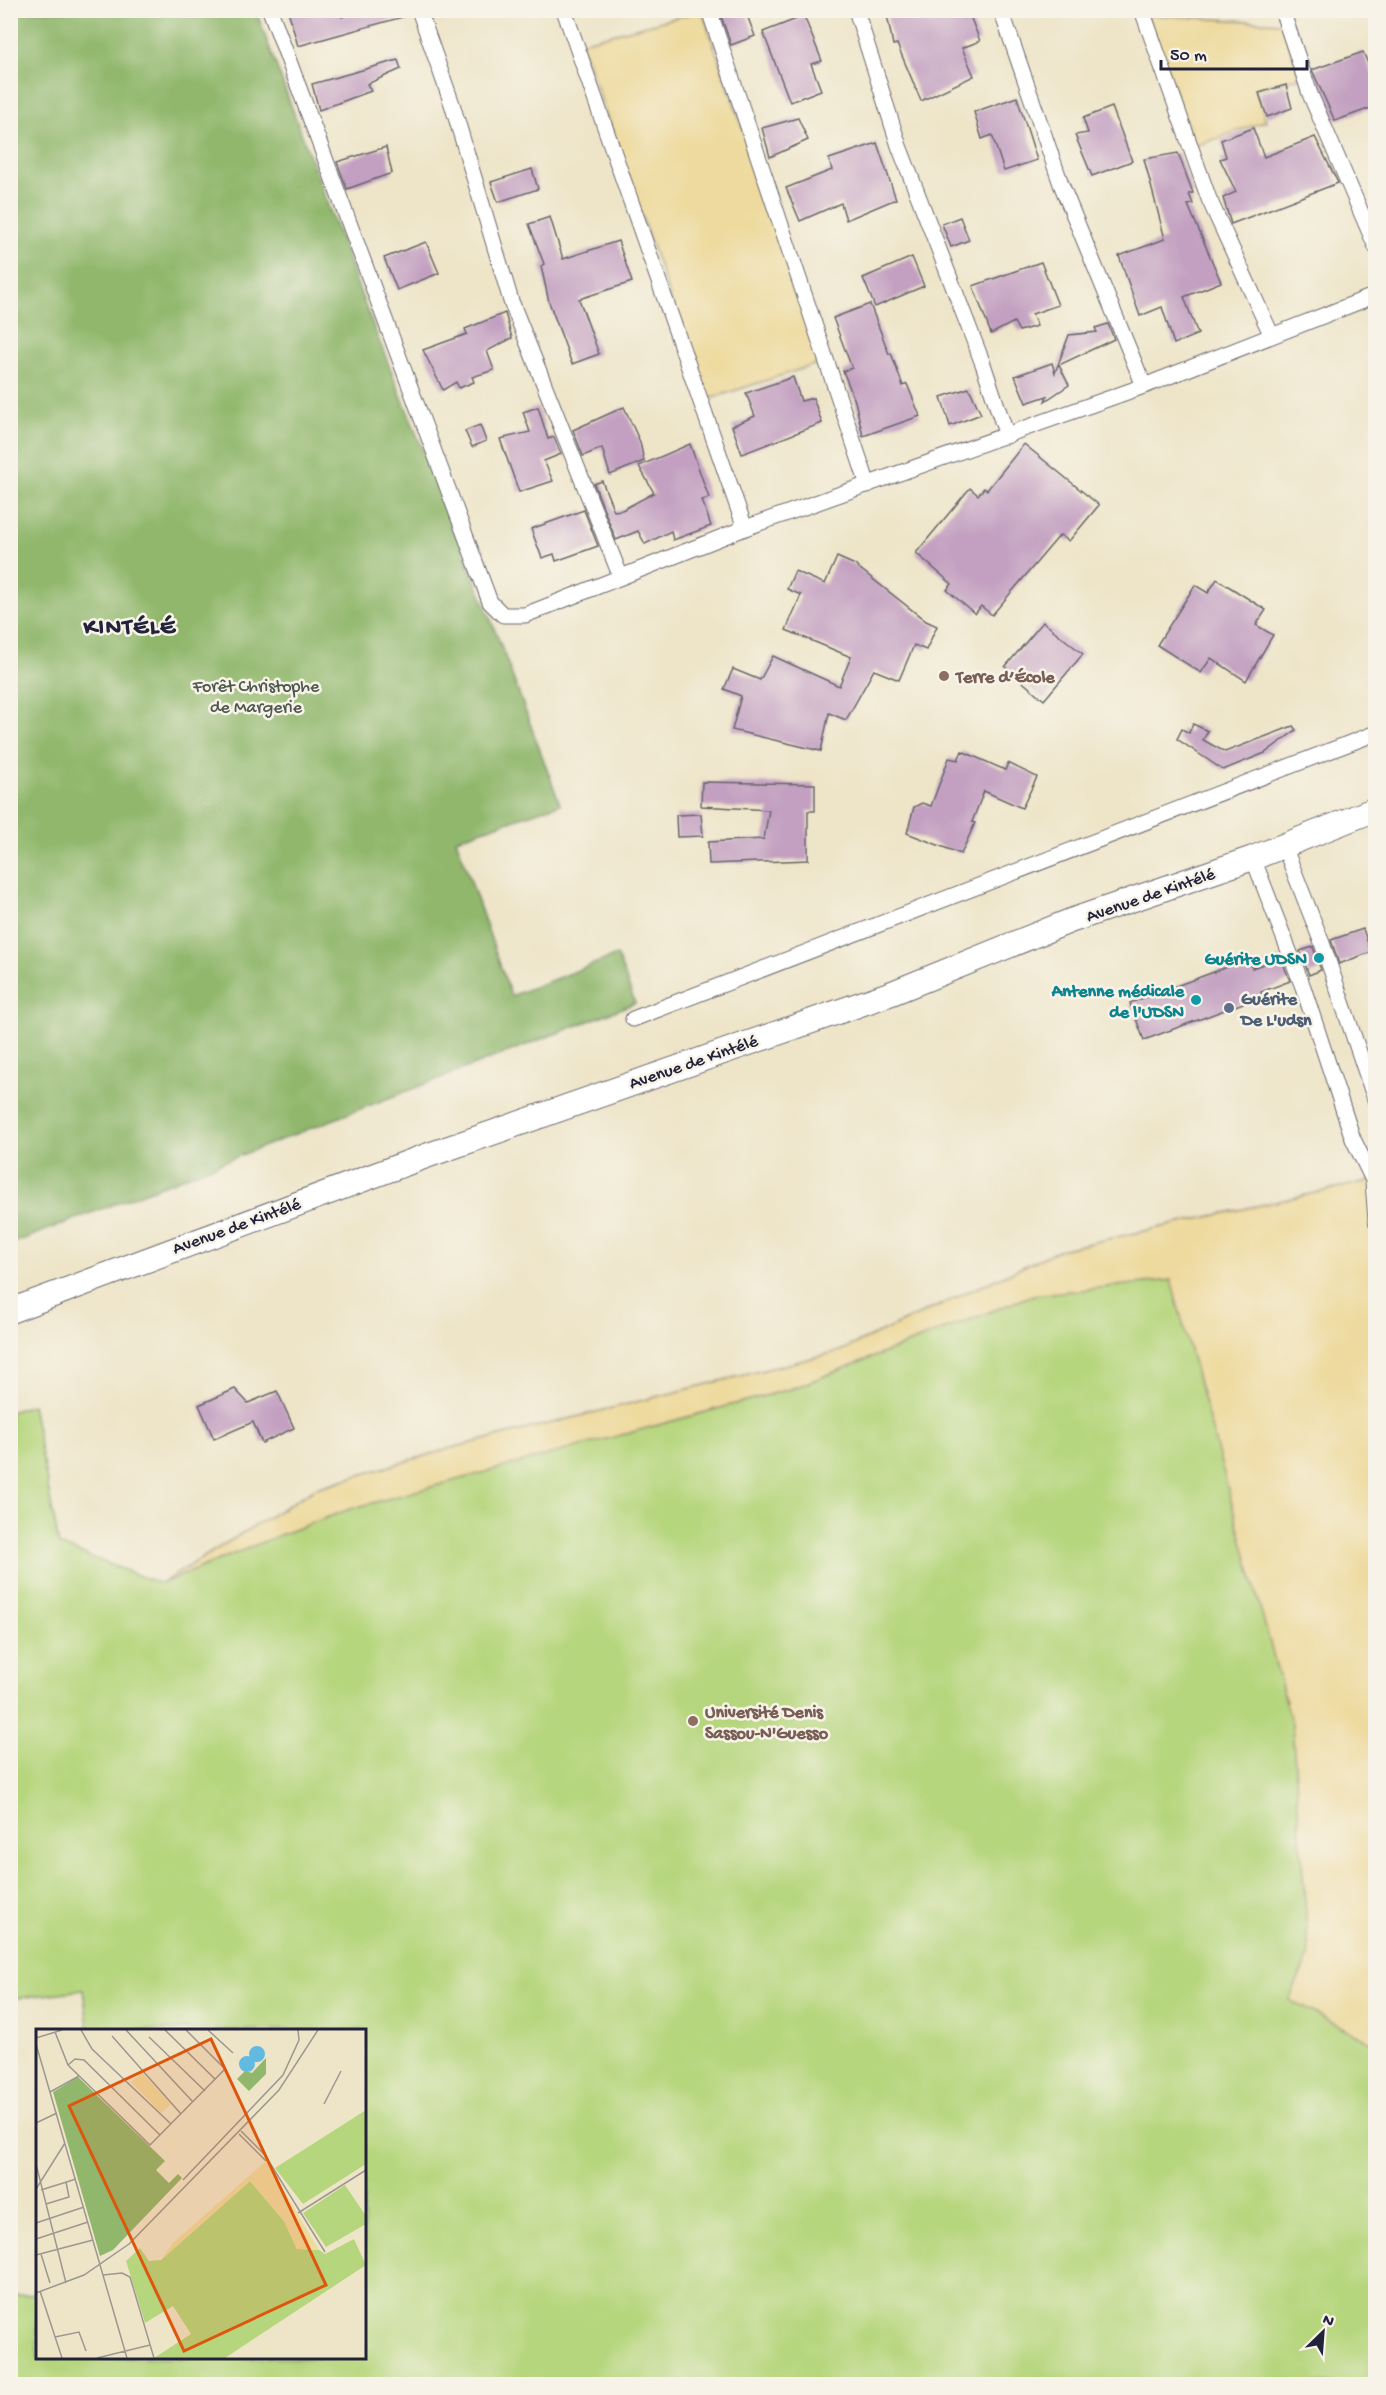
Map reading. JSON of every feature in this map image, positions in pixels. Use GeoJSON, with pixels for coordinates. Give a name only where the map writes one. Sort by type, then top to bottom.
{"type":"FeatureCollection","features":[{"type":"Feature","properties":{"kind":"main road","name":"Avenue de Kintélé"},"geometry":{"type":"LineString","coordinates":[[10,1311],[426,1156],[892,993],[1070,921],[1253,858],[1376,809]]}},
{"type":"Feature","properties":{"kind":"street"},"geometry":{"type":"LineString","coordinates":[[270,10],[490,602],[503,615],[525,615],[620,575],[745,528],[1144,386],[1271,334],[1376,295]]}},
{"type":"Feature","properties":{"kind":"street"},"geometry":{"type":"LineString","coordinates":[[419,10],[452,104],[511,301],[620,575]]}},
{"type":"Feature","properties":{"kind":"street"},"geometry":{"type":"LineString","coordinates":[[564,10],[745,528]]}},
{"type":"Feature","properties":{"kind":"street"},"geometry":{"type":"LineString","coordinates":[[709,10],[868,485]]}},
{"type":"Feature","properties":{"kind":"street"},"geometry":{"type":"LineString","coordinates":[[856,10],[899,146],[983,364],[1007,436]]}},
{"type":"Feature","properties":{"kind":"street"},"geometry":{"type":"LineString","coordinates":[[1002,10],[1060,184],[1144,386]]}},
{"type":"Feature","properties":{"kind":"street"},"geometry":{"type":"LineString","coordinates":[[1142,10],[1209,199],[1271,334]]}},
{"type":"Feature","properties":{"kind":"street"},"geometry":{"type":"LineString","coordinates":[[1282,10],[1310,94],[1376,247]]}},
{"type":"Feature","properties":{"kind":"street"},"geometry":{"type":"LineString","coordinates":[[633,1018],[1376,733]]}},
{"type":"Feature","properties":{"kind":"street"},"geometry":{"type":"LineString","coordinates":[[1294,874],[1299,855],[1311,835]]}},
{"type":"Feature","properties":{"kind":"street"},"geometry":{"type":"LineString","coordinates":[[1284,846],[1322,943],[1376,1102]]}},
{"type":"Feature","properties":{"kind":"street"},"geometry":{"type":"LineString","coordinates":[[1253,858],[1266,886],[1303,987],[1353,1139],[1374,1179],[1376,1221]]}},
{"type":"Feature","properties":{"kind":"street"},"geometry":{"type":"LineString","coordinates":[[1225,867],[1250,875],[1266,886]]}},
{"type":"Feature","properties":{"kind":"green space","name":"Forêt Christophe de Margerie"},"geometry":{"type":"Polygon","coordinates":[[[11,11],[256,11],[366,308],[497,635],[560,804],[456,839],[511,996],[617,955],[635,1003],[11,1244],[11,11]]]}},
{"type":"Feature","properties":{"kind":"green space","name":"Université Denis Sassou-N'Guesso"},"geometry":{"type":"Polygon","coordinates":[[[1172,1280],[1292,1724],[1309,1956],[1289,2000],[1375,2044],[1375,2384],[11,2384],[11,2296],[36,2294],[36,2359],[366,2359],[366,2029],[89,2029],[83,1990],[11,1999],[10,1412],[32,1405],[59,1545],[161,1584],[282,1534],[350,1509],[794,1388],[1033,1295],[1172,1280]]]}},
{"type":"Feature","properties":{"kind":"sand"},"geometry":{"type":"Polygon","coordinates":[[[702,11],[823,362],[706,400],[581,42],[702,11]]]}},
{"type":"Feature","properties":{"kind":"sand"},"geometry":{"type":"Polygon","coordinates":[[[1147,15],[1282,23],[1300,77],[1255,89],[1266,121],[1195,146],[1147,15]]]}},
{"type":"Feature","properties":{"kind":"sand"},"geometry":{"type":"Polygon","coordinates":[[[1373,1180],[1376,1221],[1375,2044],[1289,2000],[1309,1956],[1292,1724],[1171,1280],[1033,1295],[793,1388],[350,1509],[160,1584],[316,1488],[448,1449],[840,1351],[1059,1250],[1373,1180]]]}},
{"type":"Feature","properties":{"kind":"building"},"geometry":{"type":"Polygon","coordinates":[[[288,10],[340,10],[342,17],[362,10],[410,10],[410,15],[298,46],[288,10]]]}},
{"type":"Feature","properties":{"kind":"building"},"geometry":{"type":"Polygon","coordinates":[[[719,10],[745,10],[755,36],[731,45],[719,10]]]}},
{"type":"Feature","properties":{"kind":"building"},"geometry":{"type":"Polygon","coordinates":[[[886,10],[964,10],[965,18],[970,16],[980,41],[962,48],[974,76],[921,101],[897,44],[893,45],[886,10]]]}},
{"type":"Feature","properties":{"kind":"building"},"geometry":{"type":"Polygon","coordinates":[[[804,16],[822,61],[811,64],[821,90],[790,102],[763,32],[804,16]]]}},
{"type":"Feature","properties":{"kind":"building"},"geometry":{"type":"Polygon","coordinates":[[[1363,52],[1376,81],[1376,106],[1335,121],[1312,70],[1363,52]]]}},
{"type":"Feature","properties":{"kind":"building"},"geometry":{"type":"Polygon","coordinates":[[[398,60],[401,69],[367,84],[371,91],[319,110],[312,84],[398,60]]]}},
{"type":"Feature","properties":{"kind":"building"},"geometry":{"type":"Polygon","coordinates":[[[1286,85],[1292,108],[1267,117],[1259,93],[1286,85]]]}},
{"type":"Feature","properties":{"kind":"building"},"geometry":{"type":"Polygon","coordinates":[[[1017,97],[1037,160],[1004,171],[992,135],[982,139],[974,112],[1017,97]]]}},
{"type":"Feature","properties":{"kind":"building"},"geometry":{"type":"Polygon","coordinates":[[[1112,107],[1132,161],[1092,176],[1075,135],[1088,133],[1083,118],[1112,107]]]}},
{"type":"Feature","properties":{"kind":"building"},"geometry":{"type":"Polygon","coordinates":[[[798,118],[808,140],[770,157],[762,128],[798,118]]]}},
{"type":"Feature","properties":{"kind":"building"},"geometry":{"type":"Polygon","coordinates":[[[1253,128],[1264,157],[1315,137],[1338,183],[1231,224],[1223,198],[1236,192],[1220,159],[1226,157],[1221,140],[1253,128]]]}},
{"type":"Feature","properties":{"kind":"building"},"geometry":{"type":"Polygon","coordinates":[[[877,143],[896,199],[846,220],[841,203],[800,221],[786,188],[832,170],[829,159],[877,143]]]}},
{"type":"Feature","properties":{"kind":"building"},"geometry":{"type":"Polygon","coordinates":[[[386,147],[392,173],[347,189],[337,162],[386,147]]]}},
{"type":"Feature","properties":{"kind":"building"},"geometry":{"type":"Polygon","coordinates":[[[1178,153],[1193,193],[1189,194],[1193,204],[1188,205],[1221,282],[1184,297],[1198,334],[1174,344],[1162,307],[1140,316],[1119,256],[1165,239],[1144,159],[1178,153]]]}},
{"type":"Feature","properties":{"kind":"building"},"geometry":{"type":"Polygon","coordinates":[[[532,169],[538,189],[498,202],[491,182],[532,169]]]}},
{"type":"Feature","properties":{"kind":"building"},"geometry":{"type":"Polygon","coordinates":[[[550,217],[563,259],[618,241],[632,282],[579,299],[599,354],[572,364],[549,302],[541,266],[544,264],[529,224],[550,217]]]}},
{"type":"Feature","properties":{"kind":"building"},"geometry":{"type":"Polygon","coordinates":[[[960,217],[969,240],[951,247],[942,224],[960,217]]]}},
{"type":"Feature","properties":{"kind":"building"},"geometry":{"type":"Polygon","coordinates":[[[426,242],[439,273],[397,290],[384,258],[426,242]]]}},
{"type":"Feature","properties":{"kind":"building"},"geometry":{"type":"Polygon","coordinates":[[[912,257],[924,286],[875,307],[863,278],[912,257]]]}},
{"type":"Feature","properties":{"kind":"building"},"geometry":{"type":"Polygon","coordinates":[[[1041,262],[1058,305],[1032,314],[1037,326],[1019,331],[1014,322],[991,334],[973,286],[1041,262]]]}},
{"type":"Feature","properties":{"kind":"building"},"geometry":{"type":"Polygon","coordinates":[[[870,304],[903,386],[907,384],[920,416],[863,436],[855,401],[843,371],[852,368],[833,318],[870,304]]]}},
{"type":"Feature","properties":{"kind":"building"},"geometry":{"type":"Polygon","coordinates":[[[505,313],[512,338],[487,351],[494,370],[472,377],[474,382],[459,388],[456,382],[443,390],[423,350],[467,334],[465,329],[505,313]]]}},
{"type":"Feature","properties":{"kind":"building"},"geometry":{"type":"Polygon","coordinates":[[[1108,324],[1114,339],[1059,365],[1069,385],[1045,401],[1047,396],[1026,403],[1015,376],[1052,363],[1055,373],[1069,335],[1097,332],[1095,328],[1108,324]]]}},
{"type":"Feature","properties":{"kind":"building"},"geometry":{"type":"Polygon","coordinates":[[[793,377],[801,401],[813,398],[822,423],[742,454],[732,426],[755,416],[746,393],[793,377]]]}},
{"type":"Feature","properties":{"kind":"building"},"geometry":{"type":"Polygon","coordinates":[[[969,388],[981,414],[950,426],[941,397],[969,388]]]}},
{"type":"Feature","properties":{"kind":"building"},"geometry":{"type":"Polygon","coordinates":[[[538,407],[548,439],[554,437],[561,454],[544,461],[553,481],[519,492],[500,439],[530,432],[523,412],[538,407]]]}},
{"type":"Feature","properties":{"kind":"building"},"geometry":{"type":"Polygon","coordinates":[[[624,407],[640,442],[644,461],[610,475],[602,448],[583,456],[573,430],[624,407]]]}},
{"type":"Feature","properties":{"kind":"building"},"geometry":{"type":"Polygon","coordinates":[[[480,425],[486,441],[472,447],[465,431],[480,425]]]}},
{"type":"Feature","properties":{"kind":"building"},"geometry":{"type":"Polygon","coordinates":[[[690,444],[709,498],[702,500],[711,526],[673,540],[671,531],[645,544],[638,531],[616,540],[594,484],[602,481],[614,511],[622,510],[654,493],[639,466],[690,444]]]}},
{"type":"Feature","properties":{"kind":"building"},"geometry":{"type":"Polygon","coordinates":[[[1024,444],[1099,505],[1069,541],[1060,535],[992,615],[981,606],[975,614],[947,590],[952,584],[916,553],[970,488],[978,495],[984,488],[987,490],[1024,444]]]}},
{"type":"Feature","properties":{"kind":"building"},"geometry":{"type":"Polygon","coordinates":[[[584,510],[598,546],[556,561],[554,554],[542,558],[531,529],[584,510]]]}},
{"type":"Feature","properties":{"kind":"building"},"geometry":{"type":"Polygon","coordinates":[[[837,557],[855,565],[926,621],[937,626],[926,650],[914,645],[899,680],[874,670],[846,720],[829,713],[821,751],[732,730],[741,696],[724,689],[733,669],[760,680],[773,656],[839,686],[851,657],[786,630],[801,595],[787,589],[795,571],[825,584],[837,557]]]}},
{"type":"Feature","properties":{"kind":"building"},"geometry":{"type":"Polygon","coordinates":[[[1217,579],[1266,610],[1256,625],[1273,635],[1246,681],[1211,658],[1201,673],[1157,645],[1195,585],[1208,593],[1217,579]]]}},
{"type":"Feature","properties":{"kind":"building"},"geometry":{"type":"Polygon","coordinates":[[[1043,622],[1083,654],[1044,700],[1005,667],[1043,622]]]}},
{"type":"Feature","properties":{"kind":"building"},"geometry":{"type":"Polygon","coordinates":[[[1193,724],[1208,731],[1203,740],[1225,752],[1293,726],[1296,730],[1265,753],[1223,770],[1177,739],[1182,729],[1189,733],[1193,724]]]}},
{"type":"Feature","properties":{"kind":"building"},"geometry":{"type":"Polygon","coordinates":[[[962,751],[1005,770],[1008,763],[1037,777],[1022,808],[984,791],[972,822],[975,823],[961,854],[907,833],[914,807],[922,803],[931,806],[949,758],[958,760],[962,751]]]}},
{"type":"Feature","properties":{"kind":"building"},"geometry":{"type":"Polygon","coordinates":[[[702,782],[815,784],[815,811],[808,811],[808,860],[709,864],[708,842],[764,839],[769,810],[701,806],[702,782]]]}},
{"type":"Feature","properties":{"kind":"building"},"geometry":{"type":"Polygon","coordinates":[[[701,814],[703,836],[677,837],[676,815],[701,814]]]}},
{"type":"Feature","properties":{"kind":"building"},"geometry":{"type":"Polygon","coordinates":[[[1363,929],[1371,952],[1339,964],[1331,940],[1363,929]]]}},
{"type":"Feature","properties":{"kind":"building"},"geometry":{"type":"Polygon","coordinates":[[[1313,947],[1321,970],[1309,975],[1300,951],[1313,947]]]}},
{"type":"Feature","properties":{"kind":"building","name":"Antenne médicale de l'UDSN"},"geometry":{"type":"Polygon","coordinates":[[[1281,958],[1290,981],[1261,992],[1262,996],[1144,1040],[1130,1003],[1249,959],[1252,968],[1281,958]]]}},
{"type":"Feature","properties":{"kind":"building"},"geometry":{"type":"Polygon","coordinates":[[[235,1389],[248,1403],[277,1391],[294,1428],[262,1443],[253,1422],[214,1439],[199,1405],[235,1389]]]}},
{"type":"Feature","properties":{"kind":"place","name":"Terre d’École"},"geometry":{"type":"Point","coordinates":[944,676]}},
{"type":"Feature","properties":{"kind":"place","name":"Guérite UDSN"},"geometry":{"type":"Point","coordinates":[1319,958]}},
{"type":"Feature","properties":{"kind":"place","name":"Antenne médicale de l'UDSN"},"geometry":{"type":"Point","coordinates":[1196,1000]}},
{"type":"Feature","properties":{"kind":"place","name":"Guérite De L'udsn"},"geometry":{"type":"Point","coordinates":[1229,1008]}},
{"type":"Feature","properties":{"kind":"place","name":"Université Denis Sassou-N'Guesso"},"geometry":{"type":"Point","coordinates":[693,1721]}},
{"type":"Feature","properties":{"kind":"district","name":"KINTÉLÉ"},"geometry":{"type":"Point","coordinates":[130,625]}}]}
